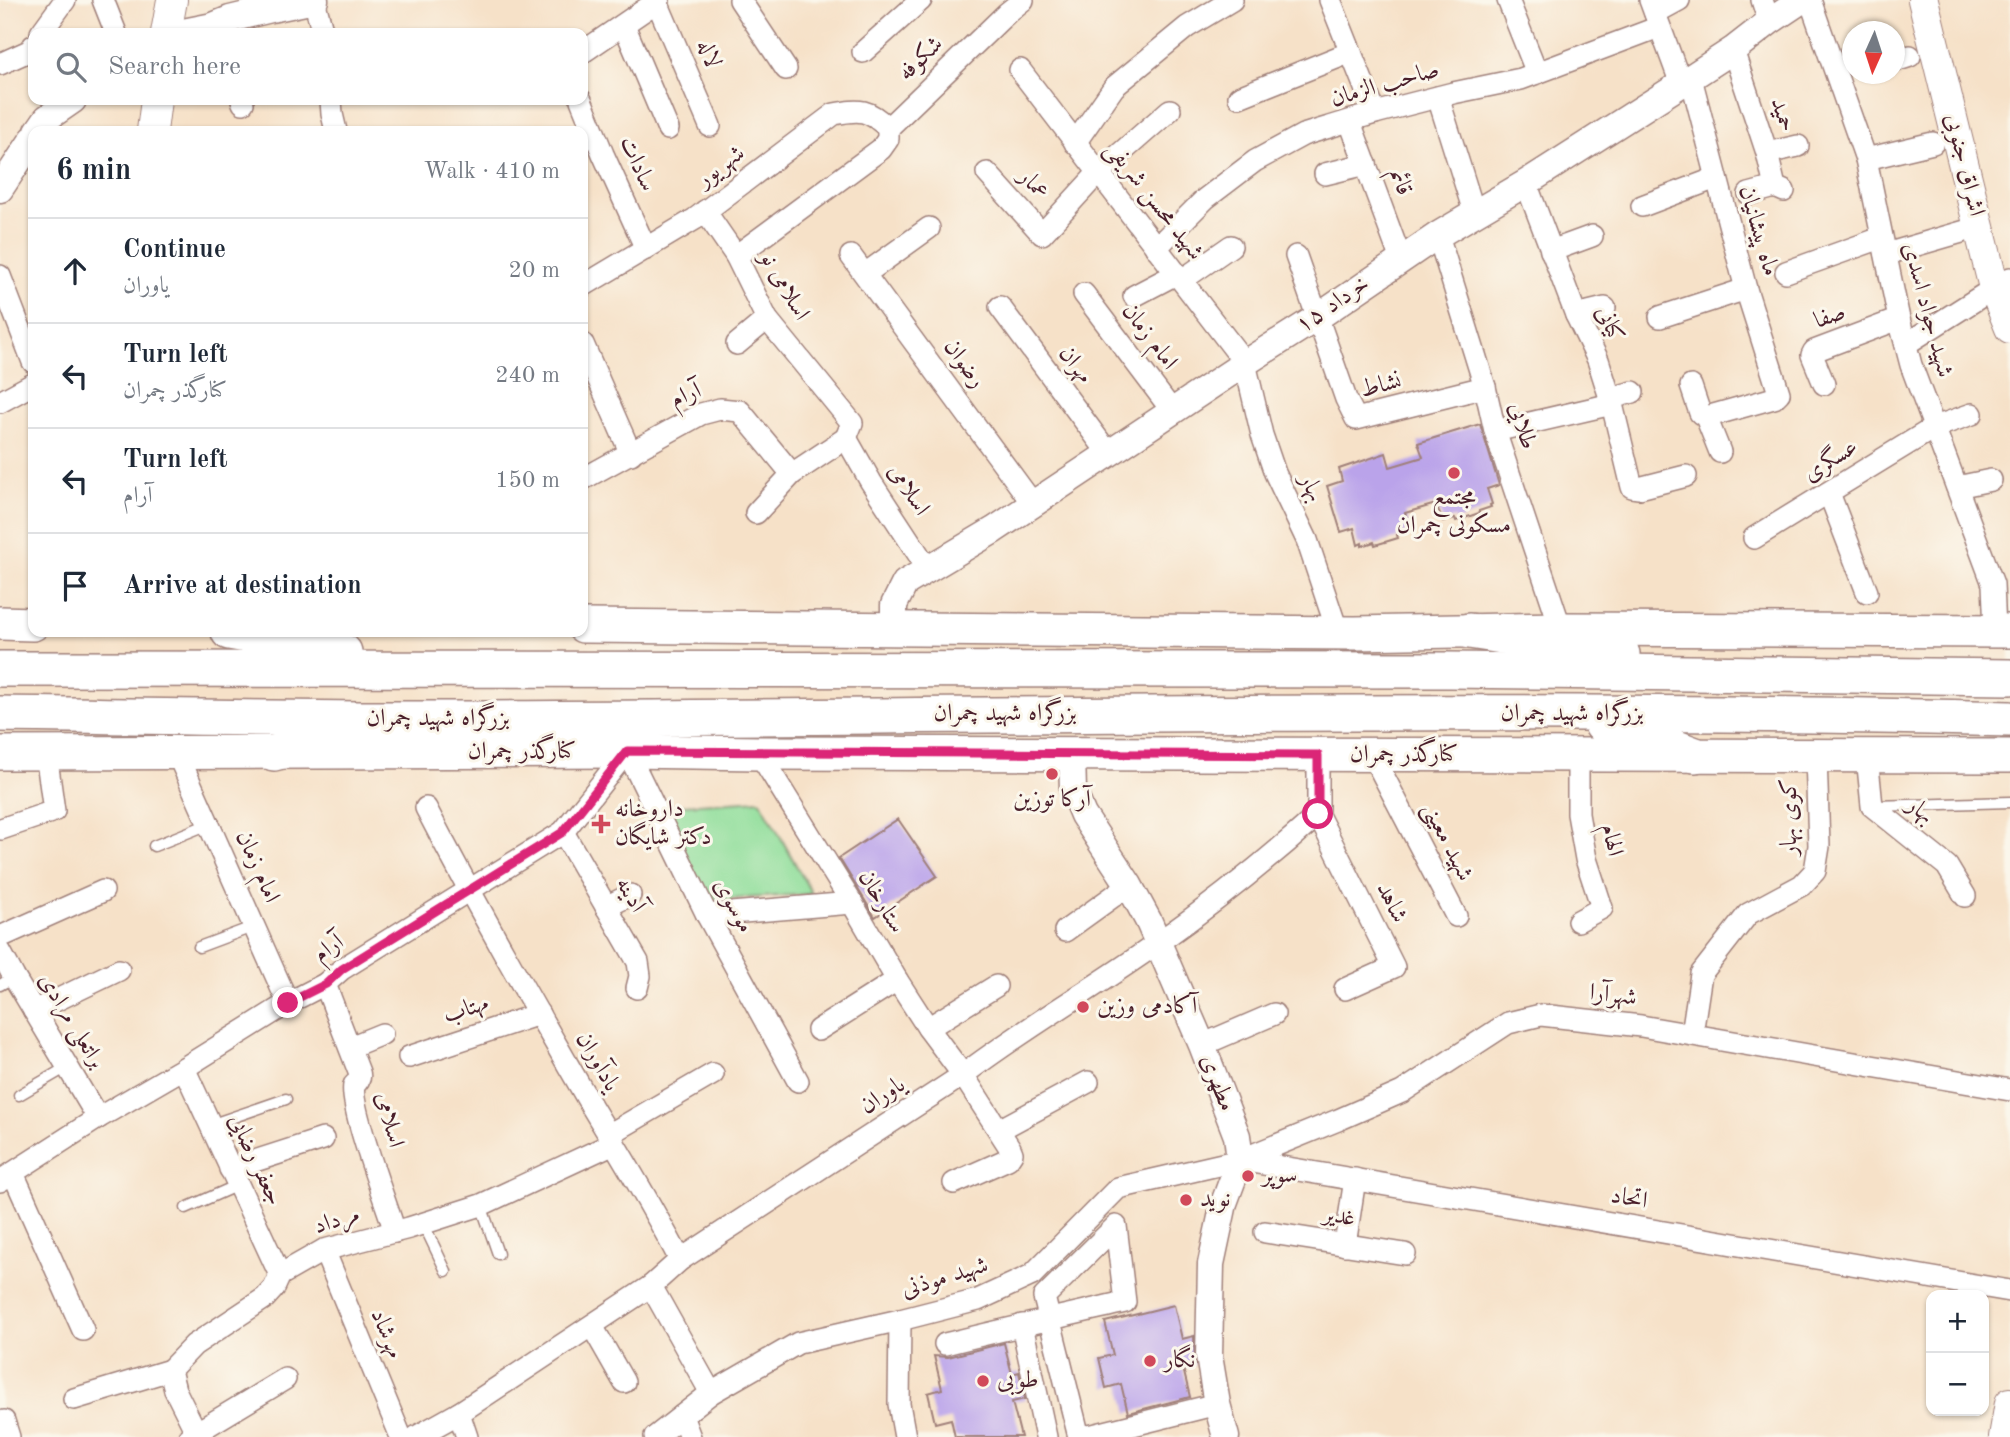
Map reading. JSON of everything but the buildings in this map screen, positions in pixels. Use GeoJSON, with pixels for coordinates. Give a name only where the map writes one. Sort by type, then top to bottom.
{"type":"FeatureCollection","features":[{"type":"Feature","properties":{"kind":"highway"},"geometry":{"type":"LineString","coordinates":[[1469,631],[1761,674]]}},
{"type":"Feature","properties":{"kind":"highway"},"geometry":{"type":"LineString","coordinates":[[259,637],[448,669]]}},
{"type":"Feature","properties":{"kind":"highway","name":"بزرگراه شهید چمران"},"geometry":{"type":"LineString","coordinates":[[0,669],[1449,670],[2010,677]]}},
{"type":"Feature","properties":{"kind":"highway","name":"بزرگراه شهید چمران"},"geometry":{"type":"LineString","coordinates":[[0,714],[401,719],[1035,714],[1815,714],[2010,719]]}},
{"type":"Feature","properties":{"kind":"highway"},"geometry":{"type":"LineString","coordinates":[[1561,714],[1655,740],[1695,755]]}},
{"type":"Feature","properties":{"kind":"highway"},"geometry":{"type":"LineString","coordinates":[[274,753],[401,719]]}},
{"type":"Feature","properties":{"kind":"main road"},"geometry":{"type":"LineString","coordinates":[[167,28],[173,0]]}},
{"type":"Feature","properties":{"kind":"main road","name":"اشراق جنوبی"},"geometry":{"type":"LineString","coordinates":[[1923,0],[1979,227],[2002,283],[2010,328]]}},
{"type":"Feature","properties":{"kind":"main road"},"geometry":{"type":"LineString","coordinates":[[153,126],[155,105]]}},
{"type":"Feature","properties":{"kind":"main road"},"geometry":{"type":"LineString","coordinates":[[588,626],[1338,633],[1561,629],[2002,631]]}},
{"type":"Feature","properties":{"kind":"main road","name":"کنارگذر چمران"},"geometry":{"type":"LineString","coordinates":[[0,753],[627,751],[2010,756]]}},
{"type":"Feature","properties":{"kind":"main road"},"geometry":{"type":"LineString","coordinates":[[2004,1437],[2010,1403]]}},
{"type":"Feature","properties":{"kind":"street"},"geometry":{"type":"LineString","coordinates":[[45,28],[65,0]]}},
{"type":"Feature","properties":{"kind":"street"},"geometry":{"type":"LineString","coordinates":[[103,0],[114,28]]}},
{"type":"Feature","properties":{"kind":"street"},"geometry":{"type":"LineString","coordinates":[[219,28],[250,14],[315,0],[322,28]]}},
{"type":"Feature","properties":{"kind":"street"},"geometry":{"type":"LineString","coordinates":[[740,0],[786,69]]}},
{"type":"Feature","properties":{"kind":"street"},"geometry":{"type":"LineString","coordinates":[[863,52],[921,0]]}},
{"type":"Feature","properties":{"kind":"street","name":"شکوفه"},"geometry":{"type":"LineString","coordinates":[[888,128],[1023,0]]}},
{"type":"Feature","properties":{"kind":"street","name":"شهید محسن شریفی"},"geometry":{"type":"LineString","coordinates":[[1232,0],[1187,27],[1114,87],[1075,143],[1245,363]]}},
{"type":"Feature","properties":{"kind":"street"},"geometry":{"type":"LineString","coordinates":[[1330,0],[1375,113]]}},
{"type":"Feature","properties":{"kind":"street"},"geometry":{"type":"LineString","coordinates":[[1508,0],[1537,73]]}},
{"type":"Feature","properties":{"kind":"street","name":"صاحب الزمان"},"geometry":{"type":"LineString","coordinates":[[1156,248],[1205,199],[1255,161],[1303,135],[1375,113],[1521,79],[1679,0]]}},
{"type":"Feature","properties":{"kind":"street","name":"۱۵ خرداد"},"geometry":{"type":"LineString","coordinates":[[894,629],[894,605],[905,583],[995,530],[1438,235],[1527,183],[1733,50],[1766,11],[1802,0]]}},
{"type":"Feature","properties":{"kind":"street","name":"شهید جواد اسدی"},"geometry":{"type":"LineString","coordinates":[[1810,0],[1842,68]]}},
{"type":"Feature","properties":{"kind":"street"},"geometry":{"type":"LineString","coordinates":[[588,49],[658,1]]}},
{"type":"Feature","properties":{"kind":"street","name":"لاله"},"geometry":{"type":"LineString","coordinates":[[658,1],[710,126]]}},
{"type":"Feature","properties":{"kind":"street","name":"ماه پیشانیان"},"geometry":{"type":"LineString","coordinates":[[1655,14],[1686,81],[1779,393],[1778,396],[1706,417]]}},
{"type":"Feature","properties":{"kind":"street"},"geometry":{"type":"LineString","coordinates":[[624,25],[668,129]]}},
{"type":"Feature","properties":{"kind":"street","name":"حمید"},"geometry":{"type":"LineString","coordinates":[[1733,50],[1779,189],[1749,194]]}},
{"type":"Feature","properties":{"kind":"street"},"geometry":{"type":"LineString","coordinates":[[0,64],[28,51]]}},
{"type":"Feature","properties":{"kind":"street"},"geometry":{"type":"LineString","coordinates":[[1239,97],[1351,52]]}},
{"type":"Feature","properties":{"kind":"street"},"geometry":{"type":"LineString","coordinates":[[1020,70],[1075,143]]}},
{"type":"Feature","properties":{"kind":"street","name":"شهید جواد اسدی"},"geometry":{"type":"LineString","coordinates":[[1848,84],[1911,365],[1993,584],[2002,631]]}},
{"type":"Feature","properties":{"kind":"street"},"geometry":{"type":"LineString","coordinates":[[1438,97],[1474,212]]}},
{"type":"Feature","properties":{"kind":"street"},"geometry":{"type":"LineString","coordinates":[[43,126],[47,118],[66,105]]}},
{"type":"Feature","properties":{"kind":"street"},"geometry":{"type":"LineString","coordinates":[[331,105],[334,126]]}},
{"type":"Feature","properties":{"kind":"street","name":"سادات"},"geometry":{"type":"LineString","coordinates":[[583,105],[646,249]]}},
{"type":"Feature","properties":{"kind":"street"},"geometry":{"type":"LineString","coordinates":[[1098,173],[1170,110]]}},
{"type":"Feature","properties":{"kind":"street","name":"شهریور"},"geometry":{"type":"LineString","coordinates":[[588,283],[705,211],[834,114],[852,111],[872,114],[888,128]]}},
{"type":"Feature","properties":{"kind":"street","name":"قائم"},"geometry":{"type":"LineString","coordinates":[[1350,122],[1401,260]]}},
{"type":"Feature","properties":{"kind":"street","name":"اسلامی نو"},"geometry":{"type":"LineString","coordinates":[[846,438],[852,423],[767,319],[736,256],[881,149],[888,139],[888,128]]}},
{"type":"Feature","properties":{"kind":"street"},"geometry":{"type":"LineString","coordinates":[[1866,159],[1933,143]]}},
{"type":"Feature","properties":{"kind":"street"},"geometry":{"type":"LineString","coordinates":[[1766,153],[1798,146]]}},
{"type":"Feature","properties":{"kind":"street"},"geometry":{"type":"LineString","coordinates":[[0,189],[28,154]]}},
{"type":"Feature","properties":{"kind":"street"},"geometry":{"type":"LineString","coordinates":[[1325,174],[1366,164]]}},
{"type":"Feature","properties":{"kind":"street","name":"عمار"},"geometry":{"type":"LineString","coordinates":[[987,173],[1042,234],[1098,173]]}},
{"type":"Feature","properties":{"kind":"street"},"geometry":{"type":"LineString","coordinates":[[1642,205],[1716,178]]}},
{"type":"Feature","properties":{"kind":"street","name":"کیانی"},"geometry":{"type":"LineString","coordinates":[[1527,183],[1576,315],[1598,360],[1632,487],[1635,489],[1686,476]]}},
{"type":"Feature","properties":{"kind":"street"},"geometry":{"type":"LineString","coordinates":[[705,211],[736,256]]}},
{"type":"Feature","properties":{"kind":"street"},"geometry":{"type":"LineString","coordinates":[[1786,271],[1884,246],[1979,227]]}},
{"type":"Feature","properties":{"kind":"street"},"geometry":{"type":"LineString","coordinates":[[865,274],[929,228]]}},
{"type":"Feature","properties":{"kind":"street","name":"طلایی"},"geometry":{"type":"LineString","coordinates":[[1438,235],[1485,387],[1495,431],[1561,629]]}},
{"type":"Feature","properties":{"kind":"street"},"geometry":{"type":"LineString","coordinates":[[1551,251],[1592,236]]}},
{"type":"Feature","properties":{"kind":"street"},"geometry":{"type":"LineString","coordinates":[[1134,296],[1179,277],[1231,246]]}},
{"type":"Feature","properties":{"kind":"street","name":"رضوان"},"geometry":{"type":"LineString","coordinates":[[851,256],[1033,504]]}},
{"type":"Feature","properties":{"kind":"street"},"geometry":{"type":"LineString","coordinates":[[1296,256],[1318,317]]}},
{"type":"Feature","properties":{"kind":"street"},"geometry":{"type":"LineString","coordinates":[[0,276],[28,349]]}},
{"type":"Feature","properties":{"kind":"street"},"geometry":{"type":"LineString","coordinates":[[1906,344],[2002,283]]}},
{"type":"Feature","properties":{"kind":"street"},"geometry":{"type":"LineString","coordinates":[[1660,317],[1746,289]]}},
{"type":"Feature","properties":{"kind":"street","name":"امام زمان"},"geometry":{"type":"LineString","coordinates":[[1084,294],[1173,412]]}},
{"type":"Feature","properties":{"kind":"street","name":"مهران"},"geometry":{"type":"LineString","coordinates":[[1000,307],[1109,454]]}},
{"type":"Feature","properties":{"kind":"street"},"geometry":{"type":"LineString","coordinates":[[1576,315],[1605,308]]}},
{"type":"Feature","properties":{"kind":"street","name":"نشاط"},"geometry":{"type":"LineString","coordinates":[[1318,317],[1346,399],[1356,419],[1485,387]]}},
{"type":"Feature","properties":{"kind":"street"},"geometry":{"type":"LineString","coordinates":[[737,344],[767,319]]}},
{"type":"Feature","properties":{"kind":"street","name":"صفا"},"geometry":{"type":"LineString","coordinates":[[1824,384],[1812,355],[1814,351],[1899,319]]}},
{"type":"Feature","properties":{"kind":"street"},"geometry":{"type":"LineString","coordinates":[[588,361],[631,454]]}},
{"type":"Feature","properties":{"kind":"street","name":"بهار"},"geometry":{"type":"LineString","coordinates":[[1245,363],[1262,435],[1275,473],[1307,540],[1338,633]]}},
{"type":"Feature","properties":{"kind":"street"},"geometry":{"type":"LineString","coordinates":[[1691,386],[1700,414],[1706,417],[1720,452]]}},
{"type":"Feature","properties":{"kind":"street"},"geometry":{"type":"LineString","coordinates":[[0,402],[28,387]]}},
{"type":"Feature","properties":{"kind":"street"},"geometry":{"type":"LineString","coordinates":[[1495,431],[1611,401],[1633,392]]}},
{"type":"Feature","properties":{"kind":"street","name":"آرام"},"geometry":{"type":"LineString","coordinates":[[588,476],[701,414],[720,409],[740,411],[792,474]]}},
{"type":"Feature","properties":{"kind":"street","name":"عسگری"},"geometry":{"type":"LineString","coordinates":[[1754,538],[1935,427],[1972,414]]}},
{"type":"Feature","properties":{"kind":"street"},"geometry":{"type":"LineString","coordinates":[[756,513],[792,474],[846,438]]}},
{"type":"Feature","properties":{"kind":"street","name":"اسلامی"},"geometry":{"type":"LineString","coordinates":[[846,438],[871,482],[928,569]]}},
{"type":"Feature","properties":{"kind":"street"},"geometry":{"type":"LineString","coordinates":[[1957,487],[1991,480]]}},
{"type":"Feature","properties":{"kind":"street"},"geometry":{"type":"LineString","coordinates":[[1829,493],[1867,592]]}},
{"type":"Feature","properties":{"kind":"street","name":"آرام"},"geometry":{"type":"LineString","coordinates":[[7,1177],[98,1118],[288,1003],[326,984],[342,969],[563,832],[627,751]]}},
{"type":"Feature","properties":{"kind":"street","name":"موسوی"},"geometry":{"type":"LineString","coordinates":[[627,751],[707,915],[798,1081]]}},
{"type":"Feature","properties":{"kind":"street"},"geometry":{"type":"LineString","coordinates":[[1,829],[54,811],[46,753]]}},
{"type":"Feature","properties":{"kind":"street","name":"امام زمان"},"geometry":{"type":"LineString","coordinates":[[177,753],[288,1003]]}},
{"type":"Feature","properties":{"kind":"street","name":"ستارخان"},"geometry":{"type":"LineString","coordinates":[[759,753],[897,980],[1010,1148],[1012,1153],[1008,1159],[954,1183]]}},
{"type":"Feature","properties":{"kind":"street","name":"مطهری"},"geometry":{"type":"LineString","coordinates":[[1072,753],[1073,791],[1083,815],[1129,885],[1159,942],[1237,1136],[1240,1160]]}},
{"type":"Feature","properties":{"kind":"street","name":"شهید معینی"},"geometry":{"type":"LineString","coordinates":[[1373,754],[1456,916]]}},
{"type":"Feature","properties":{"kind":"street"},"geometry":{"type":"LineString","coordinates":[[1318,755],[1318,814]]}},
{"type":"Feature","properties":{"kind":"street","name":"الهام"},"geometry":{"type":"LineString","coordinates":[[1578,755],[1578,814],[1586,859],[1602,908],[1578,921]]}},
{"type":"Feature","properties":{"kind":"street","name":"کوی بهار"},"geometry":{"type":"LineString","coordinates":[[1692,1034],[1702,974],[1748,914],[1802,885],[1815,871],[1819,846],[1816,755]]}},
{"type":"Feature","properties":{"kind":"street","name":"بهار"},"geometry":{"type":"LineString","coordinates":[[1867,756],[1872,806],[1948,866],[1965,896]]}},
{"type":"Feature","properties":{"kind":"street","name":"یادآوران"},"geometry":{"type":"LineString","coordinates":[[426,808],[468,891],[655,1212],[680,1260]]}},
{"type":"Feature","properties":{"kind":"street","name":"یاوران"},"geometry":{"type":"LineString","coordinates":[[416,1437],[459,1413],[533,1362],[592,1326],[651,1286],[680,1260],[963,1075],[1159,942],[1285,845],[1318,814]]}},
{"type":"Feature","properties":{"kind":"street","name":"شاهد"},"geometry":{"type":"LineString","coordinates":[[1318,814],[1394,967],[1345,989]]}},
{"type":"Feature","properties":{"kind":"street","name":"آدینه"},"geometry":{"type":"LineString","coordinates":[[563,832],[638,962],[640,976],[637,988]]}},
{"type":"Feature","properties":{"kind":"street"},"geometry":{"type":"LineString","coordinates":[[1065,931],[1129,885]]}},
{"type":"Feature","properties":{"kind":"street"},"geometry":{"type":"LineString","coordinates":[[0,937],[103,891]]}},
{"type":"Feature","properties":{"kind":"street"},"geometry":{"type":"LineString","coordinates":[[606,907],[630,895]]}},
{"type":"Feature","properties":{"kind":"street"},"geometry":{"type":"LineString","coordinates":[[707,915],[852,904]]}},
{"type":"Feature","properties":{"kind":"street","name":"براتعلی مرادی"},"geometry":{"type":"LineString","coordinates":[[0,951],[7,981],[34,1011],[98,1118]]}},
{"type":"Feature","properties":{"kind":"street"},"geometry":{"type":"LineString","coordinates":[[34,1011],[119,970]]}},
{"type":"Feature","properties":{"kind":"street"},"geometry":{"type":"LineString","coordinates":[[818,1030],[897,980]]}},
{"type":"Feature","properties":{"kind":"street","name":"اسلامی"},"geometry":{"type":"LineString","coordinates":[[326,984],[360,1077],[353,1090],[361,1128],[395,1231]]}},
{"type":"Feature","properties":{"kind":"street"},"geometry":{"type":"LineString","coordinates":[[928,1028],[996,986]]}},
{"type":"Feature","properties":{"kind":"street","name":"مهتاب"},"geometry":{"type":"LineString","coordinates":[[409,1057],[539,1014]]}},
{"type":"Feature","properties":{"kind":"street"},"geometry":{"type":"LineString","coordinates":[[1202,1045],[1274,1014]]}},
{"type":"Feature","properties":{"kind":"street","name":"شهرآرا"},"geometry":{"type":"LineString","coordinates":[[1240,1160],[1402,1092],[1508,1023],[1541,1015],[1692,1034],[2010,1090]]}},
{"type":"Feature","properties":{"kind":"street"},"geometry":{"type":"LineString","coordinates":[[350,1047],[382,1034]]}},
{"type":"Feature","properties":{"kind":"street","name":"جعفر رضایی"},"geometry":{"type":"LineString","coordinates":[[184,1068],[279,1275]]}},
{"type":"Feature","properties":{"kind":"street","name":"مرداد"},"geometry":{"type":"LineString","coordinates":[[170,1370],[194,1345],[265,1298],[274,1288],[279,1275],[324,1250],[481,1205],[612,1139],[713,1074]]}},
{"type":"Feature","properties":{"kind":"street"},"geometry":{"type":"LineString","coordinates":[[999,1129],[1088,1082]]}},
{"type":"Feature","properties":{"kind":"street"},"geometry":{"type":"LineString","coordinates":[[234,1177],[323,1139]]}},
{"type":"Feature","properties":{"kind":"street"},"geometry":{"type":"LineString","coordinates":[[1227,1436],[1217,1404],[1209,1356],[1211,1264],[1224,1203],[1240,1160]]}},
{"type":"Feature","properties":{"kind":"street","name":"اتحاد"},"geometry":{"type":"LineString","coordinates":[[1240,1160],[2010,1291]]}},
{"type":"Feature","properties":{"kind":"street","name":"شهید موذنی"},"geometry":{"type":"LineString","coordinates":[[655,1437],[711,1393],[798,1343],[978,1300],[1032,1275],[1118,1188],[1240,1160]]}},
{"type":"Feature","properties":{"kind":"street"},"geometry":{"type":"LineString","coordinates":[[7,1177],[83,1330]]}},
{"type":"Feature","properties":{"kind":"street"},"geometry":{"type":"LineString","coordinates":[[1345,1245],[1355,1179]]}},
{"type":"Feature","properties":{"kind":"street"},"geometry":{"type":"LineString","coordinates":[[945,1344],[1021,1325],[1050,1320],[1125,1302],[1116,1226],[1044,1297],[1050,1320],[1079,1437]]}},
{"type":"Feature","properties":{"kind":"street","name":"غدیر"},"geometry":{"type":"LineString","coordinates":[[1265,1233],[1405,1254]]}},
{"type":"Feature","properties":{"kind":"street","name":"مهرشاد"},"geometry":{"type":"LineString","coordinates":[[324,1250],[401,1437]]}},
{"type":"Feature","properties":{"kind":"street"},"geometry":{"type":"LineString","coordinates":[[651,1286],[711,1393]]}},
{"type":"Feature","properties":{"kind":"street"},"geometry":{"type":"LineString","coordinates":[[900,1320],[899,1404],[905,1437]]}},
{"type":"Feature","properties":{"kind":"street"},"geometry":{"type":"LineString","coordinates":[[1021,1325],[1046,1437]]}},
{"type":"Feature","properties":{"kind":"street"},"geometry":{"type":"LineString","coordinates":[[592,1326],[624,1382]]}},
{"type":"Feature","properties":{"kind":"street"},"geometry":{"type":"LineString","coordinates":[[74,1399],[170,1370],[193,1435],[285,1379]]}},
{"type":"Feature","properties":{"kind":"street"},"geometry":{"type":"LineString","coordinates":[[1085,1437],[1217,1404]]}},
{"type":"Feature","properties":{"kind":"street"},"geometry":{"type":"LineString","coordinates":[[459,1413],[467,1437]]}},
{"type":"Feature","properties":{"kind":"street"},"geometry":{"type":"LineString","coordinates":[[682,1416],[690,1437]]}},
{"type":"Feature","properties":{"kind":"lane"},"geometry":{"type":"LineString","coordinates":[[1872,806],[2010,802]]}},
{"type":"Feature","properties":{"kind":"lane"},"geometry":{"type":"LineString","coordinates":[[154,846],[209,824]]}},
{"type":"Feature","properties":{"kind":"lane"},"geometry":{"type":"LineString","coordinates":[[200,947],[255,926]]}},
{"type":"Feature","properties":{"kind":"lane"},"geometry":{"type":"LineString","coordinates":[[19,1095],[67,1067]]}},
{"type":"Feature","properties":{"kind":"lane"},"geometry":{"type":"LineString","coordinates":[[210,1125],[286,1099]]}},
{"type":"Feature","properties":{"kind":"lane"},"geometry":{"type":"LineString","coordinates":[[186,1208],[234,1177]]}},
{"type":"Feature","properties":{"kind":"lane"},"geometry":{"type":"LineString","coordinates":[[481,1205],[498,1254]]}},
{"type":"Feature","properties":{"kind":"lane"},"geometry":{"type":"LineString","coordinates":[[423,1223],[446,1271]]}},
{"type":"Feature","properties":{"kind":"green space"},"geometry":{"type":"Polygon","coordinates":[[[760,800],[812,894],[698,901],[653,807],[760,800]]]}},
{"type":"Feature","properties":{"kind":"place","name":"مجتمع مسکونی چمران"},"geometry":{"type":"Point","coordinates":[1454,473]}},
{"type":"Feature","properties":{"kind":"place","name":"آرکا توزین"},"geometry":{"type":"Point","coordinates":[1052,774]}},
{"type":"Feature","properties":{"kind":"place","name":"داروخانه دکتر شایگان"},"geometry":{"type":"Point","coordinates":[601,824]}},
{"type":"Feature","properties":{"kind":"place","name":"آکادمی وزین"},"geometry":{"type":"Point","coordinates":[1083,1007]}},
{"type":"Feature","properties":{"kind":"place","name":"سوپر"},"geometry":{"type":"Point","coordinates":[1248,1176]}},
{"type":"Feature","properties":{"kind":"place","name":"نوید"},"geometry":{"type":"Point","coordinates":[1186,1200]}},
{"type":"Feature","properties":{"kind":"place","name":"نگار"},"geometry":{"type":"Point","coordinates":[1150,1361]}},
{"type":"Feature","properties":{"kind":"place","name":"طوبی"},"geometry":{"type":"Point","coordinates":[983,1381]}},
{"type":"Feature","properties":{"kind":"route"},"geometry":{"type":"LineString","coordinates":[[288,1003],[326,984],[342,969],[563,832],[627,751],[1318,755],[1318,814]]}}]}
